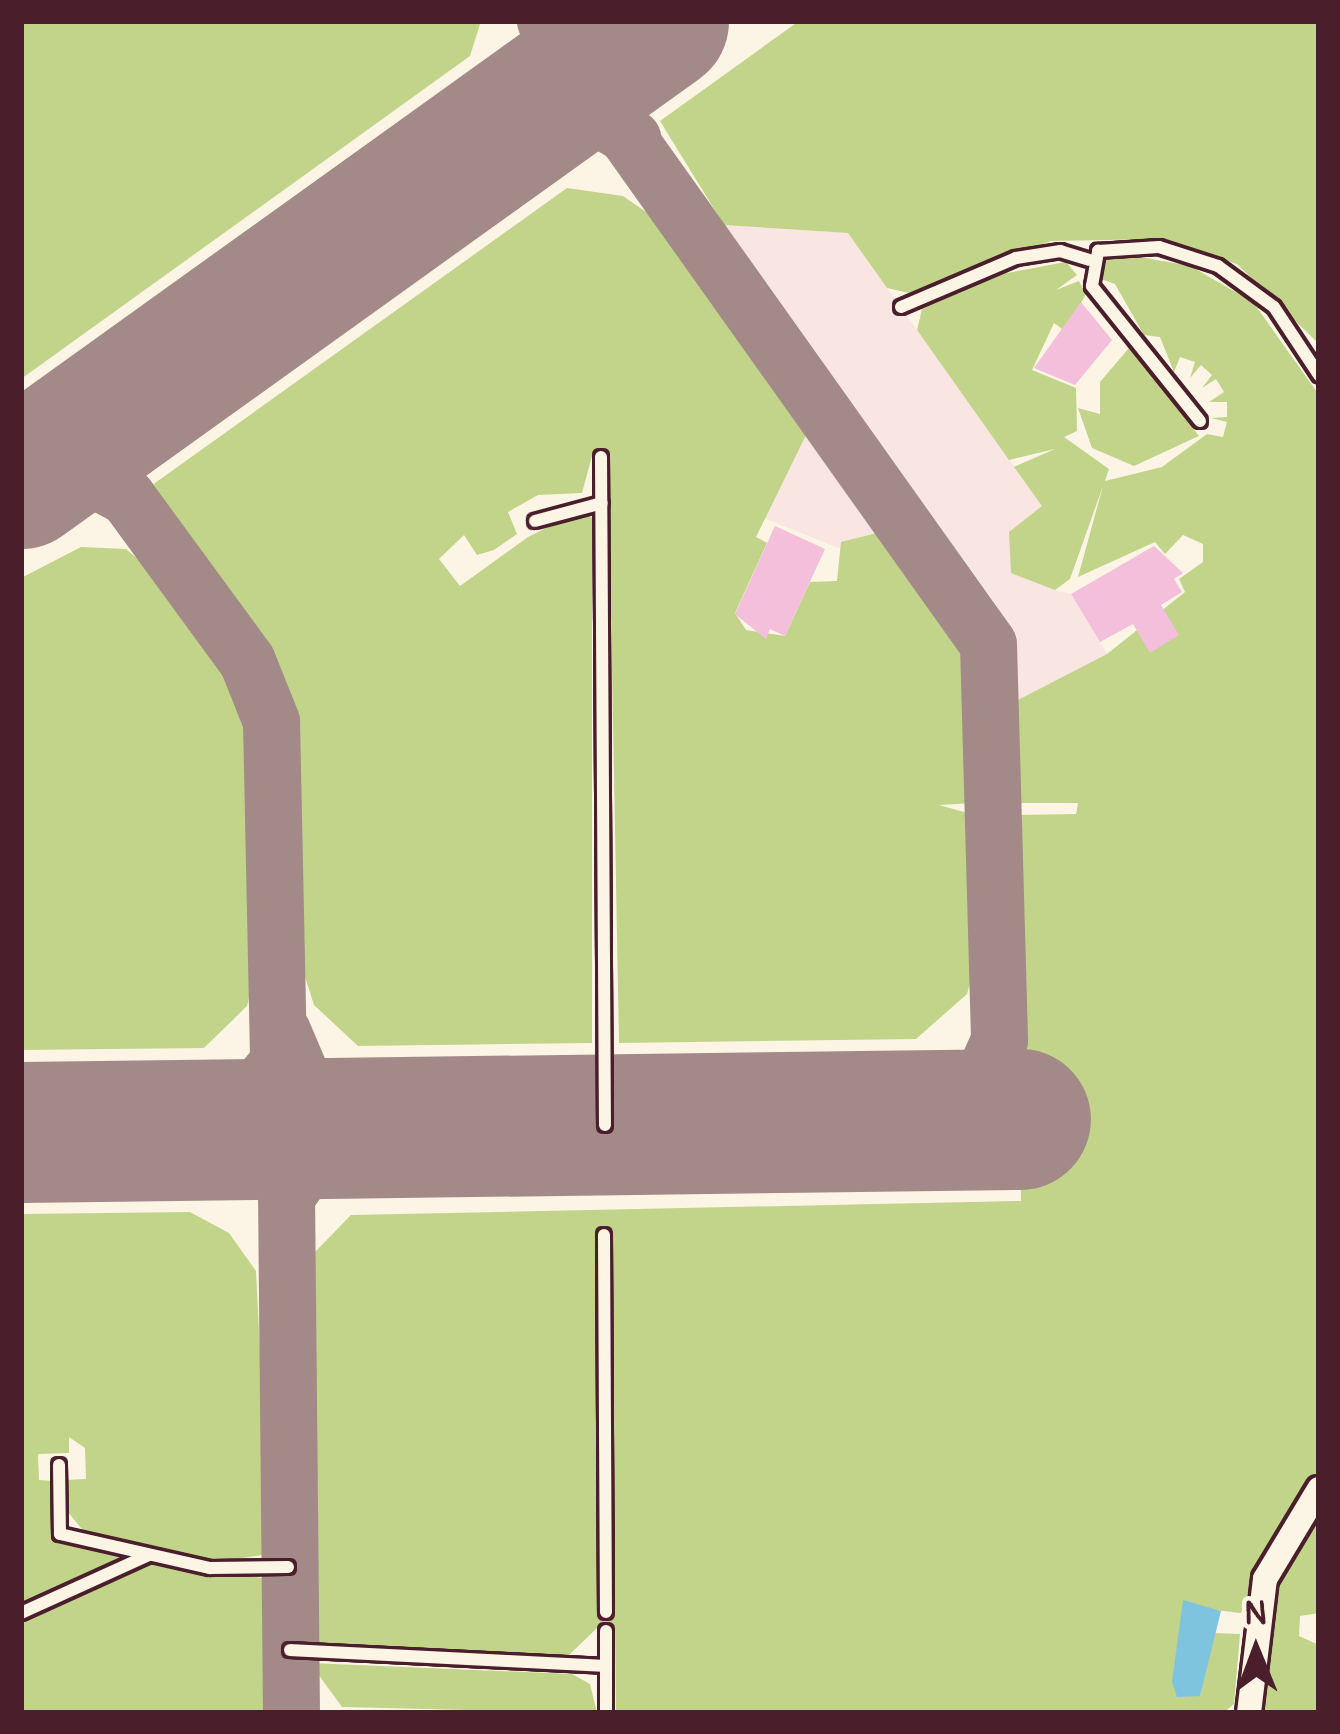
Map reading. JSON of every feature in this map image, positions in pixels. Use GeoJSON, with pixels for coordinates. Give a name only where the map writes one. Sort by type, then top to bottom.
{"type":"FeatureCollection","features":[{"type":"Feature","properties":{"kind":"street"},"geometry":{"type":"LineString","coordinates":[[1249,1713],[1265,1579],[1319,1489]]}},
{"type":"Feature","properties":{"kind":"lane"},"geometry":{"type":"LineString","coordinates":[[1089,260],[1113,245],[1159,247],[1218,266],[1274,307],[1319,375]]}},
{"type":"Feature","properties":{"kind":"lane"},"geometry":{"type":"LineString","coordinates":[[901,307],[1016,258],[1060,250],[1089,260]]}},
{"type":"Feature","properties":{"kind":"lane"},"geometry":{"type":"LineString","coordinates":[[1089,260],[1092,286],[1200,421]]}},
{"type":"Feature","properties":{"kind":"lane"},"geometry":{"type":"LineString","coordinates":[[602,458],[604,1125]]}},
{"type":"Feature","properties":{"kind":"lane"},"geometry":{"type":"LineString","coordinates":[[536,521],[602,503]]}},
{"type":"Feature","properties":{"kind":"lane"},"geometry":{"type":"LineString","coordinates":[[604,1235],[606,1612]]}},
{"type":"Feature","properties":{"kind":"lane"},"geometry":{"type":"LineString","coordinates":[[59,1465],[60,1534],[149,1555],[288,1567]]}},
{"type":"Feature","properties":{"kind":"lane"},"geometry":{"type":"LineString","coordinates":[[21,1613],[149,1555]]}},
{"type":"Feature","properties":{"kind":"lane"},"geometry":{"type":"LineString","coordinates":[[606,1631],[606,1713]]}},
{"type":"Feature","properties":{"kind":"lane"},"geometry":{"type":"LineString","coordinates":[[290,1650],[606,1666]]}},
{"type":"Feature","properties":{"kind":"shaded area"},"geometry":{"type":"Polygon","coordinates":[[[724,225],[848,233],[1043,507],[1055,590],[1071,594],[1107,654],[1012,703],[997,606],[724,225]]]}},
{"type":"Feature","properties":{"kind":"shaded area"},"geometry":{"type":"Polygon","coordinates":[[[810,427],[885,531],[838,548],[764,518],[810,427]]]}},
{"type":"Feature","properties":{"kind":"green space"},"geometry":{"type":"Polygon","coordinates":[[[21,21],[481,21],[470,56],[21,379],[21,21]]]}},
{"type":"Feature","properties":{"kind":"green space"},"geometry":{"type":"Polygon","coordinates":[[[799,21],[1319,21],[1319,344],[1237,264],[1160,239],[1051,241],[909,293],[887,288],[848,233],[724,225],[660,121],[799,21]]]}},
{"type":"Feature","properties":{"kind":"green space"},"geometry":{"type":"Polygon","coordinates":[[[567,188],[623,196],[662,223],[810,427],[756,537],[767,543],[735,613],[746,630],[785,636],[810,582],[837,581],[841,542],[885,531],[962,639],[973,671],[975,803],[939,805],[975,815],[977,958],[967,994],[916,1039],[619,1043],[608,455],[592,456],[582,493],[538,495],[508,512],[517,534],[494,550],[477,555],[464,535],[439,559],[460,586],[528,537],[581,511],[592,518],[592,1043],[358,1046],[314,1005],[299,958],[288,705],[148,488],[567,188]]]}},
{"type":"Feature","properties":{"kind":"green space"},"geometry":{"type":"Polygon","coordinates":[[[1124,254],[1190,266],[1253,302],[1319,395],[1319,1473],[1259,1562],[1241,1613],[1214,1610],[1177,1690],[1200,1696],[1212,1633],[1240,1634],[1234,1704],[1223,1713],[616,1713],[615,1626],[598,1627],[568,1656],[314,1642],[302,1301],[315,1252],[351,1215],[1021,1201],[1015,815],[1076,814],[1078,803],[1014,803],[1012,703],[1107,654],[1185,592],[1179,579],[1203,562],[1203,544],[1183,535],[1165,554],[1155,542],[1078,577],[1103,486],[1070,579],[1055,590],[1011,573],[1009,532],[1042,506],[1014,467],[1055,449],[1009,460],[917,330],[922,309],[996,275],[1066,262],[1077,275],[1056,290],[1079,281],[1086,294],[1065,331],[1054,323],[1032,370],[1076,388],[1077,431],[1064,437],[1109,469],[1105,481],[1162,467],[1207,434],[1223,437],[1227,422],[1211,418],[1227,417],[1227,402],[1209,402],[1224,392],[1216,379],[1202,388],[1212,375],[1201,365],[1190,378],[1195,362],[1180,357],[1174,372],[1160,337],[1144,335],[1115,284],[1101,279],[1101,261],[1124,254]],[[613,1229],[595,1230],[598,1617],[615,1616],[613,1229]]]}},
{"type":"Feature","properties":{"kind":"green space"},"geometry":{"type":"Polygon","coordinates":[[[1129,348],[1199,436],[1134,466],[1092,448],[1078,408],[1100,414],[1100,382],[1129,348]]]}},
{"type":"Feature","properties":{"kind":"green space"},"geometry":{"type":"Polygon","coordinates":[[[81,547],[126,549],[167,583],[235,679],[252,726],[259,957],[247,1006],[204,1048],[21,1050],[21,578],[81,547]]]}},
{"type":"Feature","properties":{"kind":"green space"},"geometry":{"type":"Polygon","coordinates":[[[190,1212],[229,1233],[256,1271],[270,1554],[214,1562],[86,1534],[67,1511],[66,1480],[86,1479],[85,1448],[69,1437],[69,1453],[38,1454],[39,1480],[53,1481],[54,1538],[130,1557],[21,1607],[21,1214],[190,1212]]]}},
{"type":"Feature","properties":{"kind":"green space"},"geometry":{"type":"Polygon","coordinates":[[[1319,1508],[1319,1613],[1300,1616],[1299,1636],[1319,1645],[1319,1713],[1259,1713],[1273,1587],[1319,1508]]]}},
{"type":"Feature","properties":{"kind":"green space"},"geometry":{"type":"Polygon","coordinates":[[[152,1562],[269,1579],[270,1713],[21,1713],[21,1620],[152,1562]]]}},
{"type":"Feature","properties":{"kind":"green space"},"geometry":{"type":"Polygon","coordinates":[[[310,1663],[572,1674],[590,1684],[597,1713],[342,1707],[310,1663]]]}},
{"type":"Feature","properties":{"kind":"water"},"geometry":{"type":"Polygon","coordinates":[[[1183,1600],[1221,1611],[1200,1696],[1177,1697],[1172,1682],[1183,1600]]]}},
{"type":"Feature","properties":{"kind":"building"},"geometry":{"type":"Polygon","coordinates":[[[1081,302],[1112,340],[1075,385],[1034,368],[1081,302]]]}},
{"type":"Feature","properties":{"kind":"building"},"geometry":{"type":"Polygon","coordinates":[[[775,526],[825,549],[785,636],[770,629],[766,639],[735,614],[775,526]]]}},
{"type":"Feature","properties":{"kind":"building"},"geometry":{"type":"Polygon","coordinates":[[[1154,546],[1183,573],[1174,579],[1182,592],[1161,605],[1179,635],[1150,653],[1133,624],[1100,642],[1071,594],[1154,546]]]}},
{"type":"Feature","properties":{"kind":"taxiway"},"geometry":{"type":"LineString","coordinates":[[545,21],[988,644],[999,1040],[969,1108],[923,1121]]}},
{"type":"Feature","properties":{"kind":"taxiway"},"geometry":{"type":"LineString","coordinates":[[510,127],[591,114],[632,138]]}},
{"type":"Feature","properties":{"kind":"taxiway"},"geometry":{"type":"LineString","coordinates":[[21,482],[84,474],[127,497],[247,661],[271,721],[278,1062],[234,1115],[184,1130]]}},
{"type":"Feature","properties":{"kind":"taxiway"},"geometry":{"type":"LineString","coordinates":[[282,1031],[311,1099],[380,1127]]}},
{"type":"Feature","properties":{"kind":"taxiway"},"geometry":{"type":"LineString","coordinates":[[291,1713],[286,1196],[314,1157],[380,1127]]}},
{"type":"Feature","properties":{"kind":"runway"},"geometry":{"type":"LineString","coordinates":[[21,478],[658,21]]}},
{"type":"Feature","properties":{"kind":"runway"},"geometry":{"type":"LineString","coordinates":[[21,1132],[1020,1119]]}}]}
